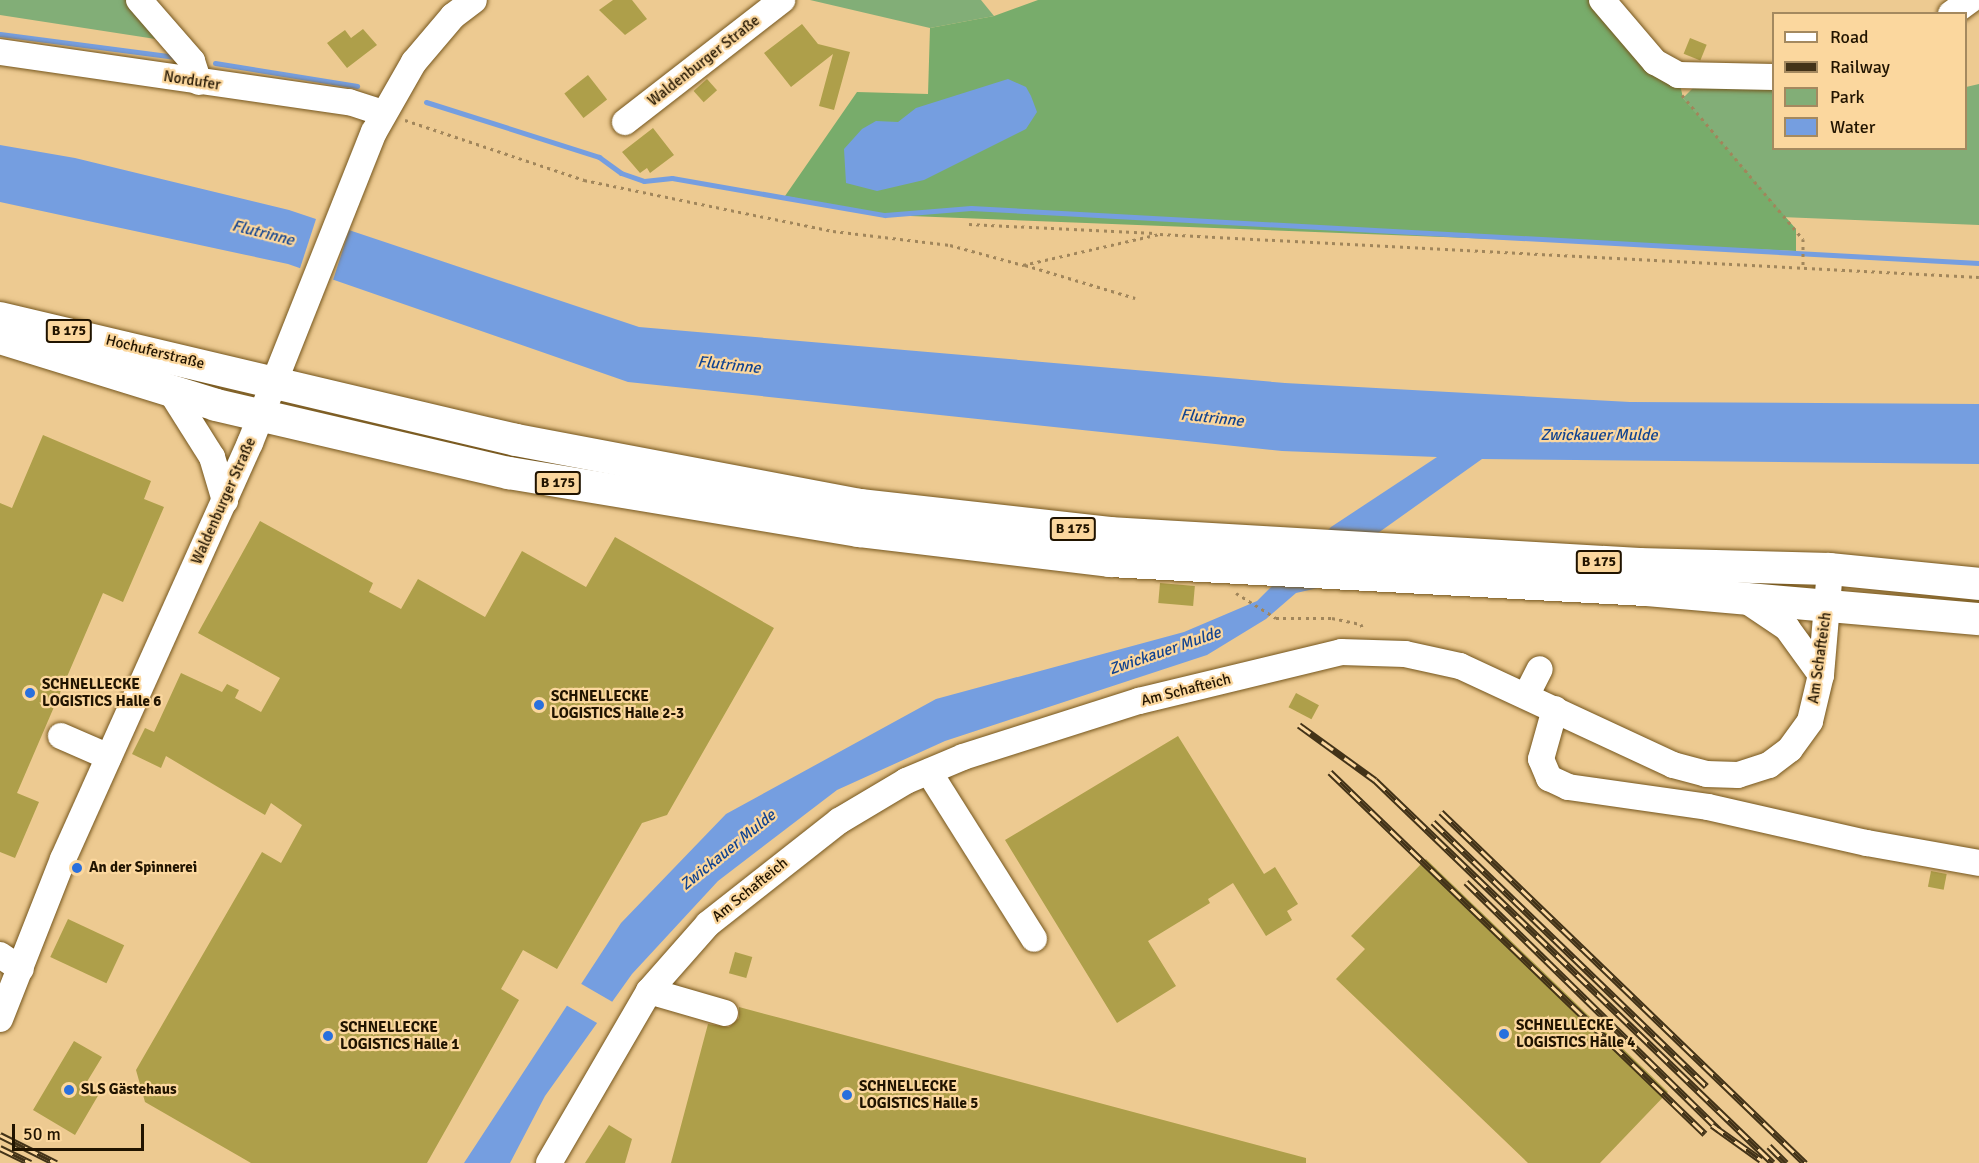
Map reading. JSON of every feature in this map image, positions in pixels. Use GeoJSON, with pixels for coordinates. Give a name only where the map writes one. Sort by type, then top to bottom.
{"type":"FeatureCollection","features":[{"type":"Feature","properties":{"kind":"main road","name":"Hochuferstraße"},"geometry":{"type":"LineString","coordinates":[[0,318],[273,382]]}},
{"type":"Feature","properties":{"kind":"main road","name":"B 175"},"geometry":{"type":"LineString","coordinates":[[0,338],[171,392],[261,416],[509,473],[651,500],[1110,561],[1263,569],[1361,562],[1830,569],[1979,584]]}},
{"type":"Feature","properties":{"kind":"main road","name":"B 175"},"geometry":{"type":"LineString","coordinates":[[273,382],[516,440],[795,496],[1029,525],[1287,544],[1361,562],[1741,597],[1828,602],[1979,619]]}},
{"type":"Feature","properties":{"kind":"street"},"geometry":{"type":"LineString","coordinates":[[139,0],[192,61],[199,82]]}},
{"type":"Feature","properties":{"kind":"street","name":"Waldenburger Straße"},"geometry":{"type":"LineString","coordinates":[[0,1019],[10,962],[109,757],[225,501],[378,122],[414,62],[453,16],[474,0]]}},
{"type":"Feature","properties":{"kind":"street","name":"Waldenburger Straße"},"geometry":{"type":"LineString","coordinates":[[626,122],[782,0]]}},
{"type":"Feature","properties":{"kind":"street"},"geometry":{"type":"LineString","coordinates":[[1602,0],[1655,62],[1678,75],[1772,77]]}},
{"type":"Feature","properties":{"kind":"street"},"geometry":{"type":"LineString","coordinates":[[1954,12],[1970,0]]}},
{"type":"Feature","properties":{"kind":"street","name":"Nordufer"},"geometry":{"type":"LineString","coordinates":[[0,52],[349,102],[378,122]]}},
{"type":"Feature","properties":{"kind":"street"},"geometry":{"type":"LineString","coordinates":[[171,392],[209,449],[225,501]]}},
{"type":"Feature","properties":{"kind":"street","name":"Am Schafteich"},"geometry":{"type":"LineString","coordinates":[[549,1163],[650,991],[708,924],[775,868],[839,820],[928,772],[1139,701],[1341,652],[1368,652],[1405,654],[1460,666],[1673,765],[1706,774],[1738,775],[1769,765],[1790,749],[1810,722],[1821,675],[1830,569]]}},
{"type":"Feature","properties":{"kind":"street"},"geometry":{"type":"LineString","coordinates":[[1741,597],[1787,628],[1821,675]]}},
{"type":"Feature","properties":{"kind":"street"},"geometry":{"type":"LineString","coordinates":[[1526,696],[1540,669]]}},
{"type":"Feature","properties":{"kind":"street"},"geometry":{"type":"LineString","coordinates":[[1555,709],[1541,759],[1550,778],[1568,787],[1708,807],[1867,843],[1979,862]]}},
{"type":"Feature","properties":{"kind":"street"},"geometry":{"type":"LineString","coordinates":[[61,736],[109,757]]}},
{"type":"Feature","properties":{"kind":"street"},"geometry":{"type":"LineString","coordinates":[[928,772],[1034,939]]}},
{"type":"Feature","properties":{"kind":"street"},"geometry":{"type":"LineString","coordinates":[[650,991],[724,1013]]}},
{"type":"Feature","properties":{"kind":"path"},"geometry":{"type":"LineString","coordinates":[[1678,75],[1683,98],[1803,239],[1803,267]]}},
{"type":"Feature","properties":{"kind":"path"},"geometry":{"type":"LineString","coordinates":[[378,122],[584,180],[810,227],[950,245],[1135,298]]}},
{"type":"Feature","properties":{"kind":"path"},"geometry":{"type":"LineString","coordinates":[[969,224],[1979,277]]}},
{"type":"Feature","properties":{"kind":"path"},"geometry":{"type":"LineString","coordinates":[[1023,265],[1160,234]]}},
{"type":"Feature","properties":{"kind":"path"},"geometry":{"type":"LineString","coordinates":[[1246,598],[1276,618],[1332,618],[1361,624],[1368,652]]}},
{"type":"Feature","properties":{"kind":"green space"},"geometry":{"type":"Polygon","coordinates":[[[0,0],[139,0],[175,42],[0,15],[0,0]]]}},
{"type":"Feature","properties":{"kind":"green space"},"geometry":{"type":"Polygon","coordinates":[[[810,0],[981,0],[994,16],[930,28],[810,0]]]}},
{"type":"Feature","properties":{"kind":"green space"},"geometry":{"type":"Polygon","coordinates":[[[1038,0],[1602,0],[1678,75],[1683,98],[1796,229],[1796,251],[885,215],[785,196],[857,92],[928,94],[930,28],[994,16],[1038,0]]]}},
{"type":"Feature","properties":{"kind":"green space"},"geometry":{"type":"Polygon","coordinates":[[[1702,79],[1772,81],[1772,150],[1967,150],[1967,87],[1979,84],[1979,225],[1781,217],[1683,98],[1702,79]]]}},
{"type":"Feature","properties":{"kind":"water"},"geometry":{"type":"Polygon","coordinates":[[[1008,79],[1026,87],[1037,112],[1026,129],[924,180],[877,191],[846,183],[844,149],[862,129],[876,121],[898,122],[916,108],[1008,79]]]}},
{"type":"Feature","properties":{"kind":"water"},"geometry":{"type":"Polygon","coordinates":[[[0,145],[75,158],[289,210],[639,327],[1285,383],[1630,402],[1979,404],[1979,464],[1482,459],[1378,533],[1318,588],[1296,593],[1266,619],[1207,655],[945,741],[837,790],[718,881],[632,974],[545,1096],[510,1163],[464,1163],[621,923],[726,814],[936,699],[1184,632],[1257,601],[1331,527],[1437,457],[1282,451],[628,382],[288,264],[0,202],[0,145]]]}},
{"type":"Feature","properties":{"kind":"pier"},"geometry":{"type":"Polygon","coordinates":[[[317,216],[350,227],[333,281],[299,270],[317,216]]]}},
{"type":"Feature","properties":{"kind":"pier"},"geometry":{"type":"Polygon","coordinates":[[[578,982],[614,1003],[601,1026],[565,1005],[578,982]]]}},
{"type":"Feature","properties":{"kind":"building"},"geometry":{"type":"Polygon","coordinates":[[[613,0],[632,0],[647,19],[625,35],[599,10],[613,0]]]}},
{"type":"Feature","properties":{"kind":"building"},"geometry":{"type":"Polygon","coordinates":[[[802,24],[818,44],[850,52],[834,110],[819,106],[833,54],[791,87],[764,53],[802,24]]]}},
{"type":"Feature","properties":{"kind":"building"},"geometry":{"type":"Polygon","coordinates":[[[363,29],[377,45],[347,68],[327,43],[345,30],[351,38],[363,29]]]}},
{"type":"Feature","properties":{"kind":"building"},"geometry":{"type":"Polygon","coordinates":[[[1690,38],[1707,45],[1700,61],[1684,54],[1690,38]]]}},
{"type":"Feature","properties":{"kind":"building"},"geometry":{"type":"Polygon","coordinates":[[[588,75],[607,99],[583,118],[564,93],[588,75]]]}},
{"type":"Feature","properties":{"kind":"building"},"geometry":{"type":"Polygon","coordinates":[[[707,79],[717,90],[704,102],[694,91],[707,79]]]}},
{"type":"Feature","properties":{"kind":"building"},"geometry":{"type":"Polygon","coordinates":[[[653,128],[674,155],[650,173],[647,168],[640,173],[622,152],[653,128]]]}},
{"type":"Feature","properties":{"kind":"building","name":"SCHNELLECKE LOGISTICS Halle 6"},"geometry":{"type":"Polygon","coordinates":[[[43,435],[151,481],[144,499],[164,507],[123,602],[103,593],[17,793],[39,802],[15,858],[0,852],[0,503],[12,508],[43,435]]]}},
{"type":"Feature","properties":{"kind":"building"},"geometry":{"type":"Polygon","coordinates":[[[260,521],[373,583],[369,592],[401,609],[418,579],[485,617],[522,551],[586,587],[615,537],[774,628],[667,815],[642,823],[557,969],[523,950],[501,989],[519,1000],[427,1163],[251,1163],[145,1102],[136,1070],[262,852],[281,863],[302,825],[271,803],[265,815],[166,756],[161,768],[132,754],[145,728],[154,732],[181,673],[222,692],[227,684],[239,690],[235,698],[261,712],[280,678],[198,633],[260,521]]]}},
{"type":"Feature","properties":{"kind":"building"},"geometry":{"type":"Polygon","coordinates":[[[1160,583],[1195,586],[1193,606],[1158,603],[1160,583]]]}},
{"type":"Feature","properties":{"kind":"building"},"geometry":{"type":"Polygon","coordinates":[[[1296,693],[1319,705],[1311,719],[1288,707],[1296,693]]]}},
{"type":"Feature","properties":{"kind":"building"},"geometry":{"type":"Polygon","coordinates":[[[1178,736],[1264,874],[1275,867],[1298,904],[1287,911],[1292,920],[1266,936],[1233,883],[1208,899],[1210,903],[1148,941],[1176,986],[1117,1023],[1005,840],[1178,736]]]}},
{"type":"Feature","properties":{"kind":"building","name":"SCHNELLECKE LOGISTICS Halle 4"},"geometry":{"type":"Polygon","coordinates":[[[1426,859],[1668,1092],[1600,1163],[1528,1163],[1336,979],[1365,949],[1351,936],[1426,859]]]}},
{"type":"Feature","properties":{"kind":"building"},"geometry":{"type":"Polygon","coordinates":[[[1931,871],[1947,874],[1944,890],[1928,887],[1931,871]]]}},
{"type":"Feature","properties":{"kind":"building"},"geometry":{"type":"Polygon","coordinates":[[[68,919],[124,945],[106,983],[50,957],[68,919]]]}},
{"type":"Feature","properties":{"kind":"building"},"geometry":{"type":"Polygon","coordinates":[[[735,952],[752,957],[746,978],[729,973],[735,952]]]}},
{"type":"Feature","properties":{"kind":"building","name":"SCHNELLECKE LOGISTICS Halle 5"},"geometry":{"type":"Polygon","coordinates":[[[739,1007],[1306,1158],[1306,1163],[671,1163],[708,1024],[729,1027],[739,1018],[739,1007]]]}},
{"type":"Feature","properties":{"kind":"building","name":"SLS Gästehaus"},"geometry":{"type":"Polygon","coordinates":[[[74,1041],[102,1057],[85,1085],[99,1094],[75,1135],[33,1110],[74,1041]]]}},
{"type":"Feature","properties":{"kind":"building"},"geometry":{"type":"Polygon","coordinates":[[[609,1125],[632,1139],[625,1163],[585,1163],[609,1125]]]}},
{"type":"Feature","properties":{"kind":"waterway"},"geometry":{"type":"LineString","coordinates":[[0,34],[175,57]]}},
{"type":"Feature","properties":{"kind":"waterway"},"geometry":{"type":"LineString","coordinates":[[215,63],[357,86]]}},
{"type":"Feature","properties":{"kind":"waterway"},"geometry":{"type":"LineString","coordinates":[[426,102],[599,157],[621,173],[644,181],[672,178],[885,215],[971,208],[1979,263]]}},
{"type":"Feature","properties":{"kind":"railway"},"geometry":{"type":"LineString","coordinates":[[1299,725],[1375,780],[1773,1163]]}},
{"type":"Feature","properties":{"kind":"railway"},"geometry":{"type":"LineString","coordinates":[[1330,772],[1705,1134]]}},
{"type":"Feature","properties":{"kind":"railway"},"geometry":{"type":"LineString","coordinates":[[1441,812],[1805,1163]]}},
{"type":"Feature","properties":{"kind":"railway"},"geometry":{"type":"LineString","coordinates":[[1433,822],[1706,1086]]}},
{"type":"Feature","properties":{"kind":"railway"},"geometry":{"type":"LineString","coordinates":[[1466,882],[1719,1130]]}},
{"type":"Feature","properties":{"kind":"railway"},"geometry":{"type":"LineString","coordinates":[[1712,1125],[1761,1160]]}},
{"type":"Feature","properties":{"kind":"railway"},"geometry":{"type":"LineString","coordinates":[[0,1135],[56,1163]]}},
{"type":"Feature","properties":{"kind":"railway"},"geometry":{"type":"LineString","coordinates":[[1769,1146],[1786,1163]]}},
{"type":"Feature","properties":{"kind":"railway"},"geometry":{"type":"LineString","coordinates":[[0,1148],[31,1163]]}},
{"type":"Feature","properties":{"kind":"place","name":"SCHNELLECKE LOGISTICS Halle 6"},"geometry":{"type":"Point","coordinates":[30,693]}},
{"type":"Feature","properties":{"kind":"place","name":"SCHNELLECKE LOGISTICS Halle 2-3"},"geometry":{"type":"Point","coordinates":[539,705]}},
{"type":"Feature","properties":{"kind":"place","name":"An der Spinnerei"},"geometry":{"type":"Point","coordinates":[77,868]}},
{"type":"Feature","properties":{"kind":"place","name":"SCHNELLECKE LOGISTICS Halle 4"},"geometry":{"type":"Point","coordinates":[1504,1034]}},
{"type":"Feature","properties":{"kind":"place","name":"SCHNELLECKE LOGISTICS Halle 1"},"geometry":{"type":"Point","coordinates":[328,1036]}},
{"type":"Feature","properties":{"kind":"place","name":"SLS Gästehaus"},"geometry":{"type":"Point","coordinates":[69,1090]}},
{"type":"Feature","properties":{"kind":"place","name":"SCHNELLECKE LOGISTICS Halle 5"},"geometry":{"type":"Point","coordinates":[847,1095]}},
{"type":"Feature","properties":{"kind":"water label","name":"Flutrinne"},"geometry":{"type":"Point","coordinates":[263,233]}},
{"type":"Feature","properties":{"kind":"water label","name":"Flutrinne"},"geometry":{"type":"Point","coordinates":[729,365]}},
{"type":"Feature","properties":{"kind":"water label","name":"Flutrinne"},"geometry":{"type":"Point","coordinates":[1212,418]}},
{"type":"Feature","properties":{"kind":"water label","name":"Zwickauer Mulde"},"geometry":{"type":"Point","coordinates":[1599,435]}},
{"type":"Feature","properties":{"kind":"water label","name":"Zwickauer Mulde"},"geometry":{"type":"Point","coordinates":[1165,651]}},
{"type":"Feature","properties":{"kind":"water label","name":"Zwickauer Mulde"},"geometry":{"type":"Point","coordinates":[728,850]}}]}
